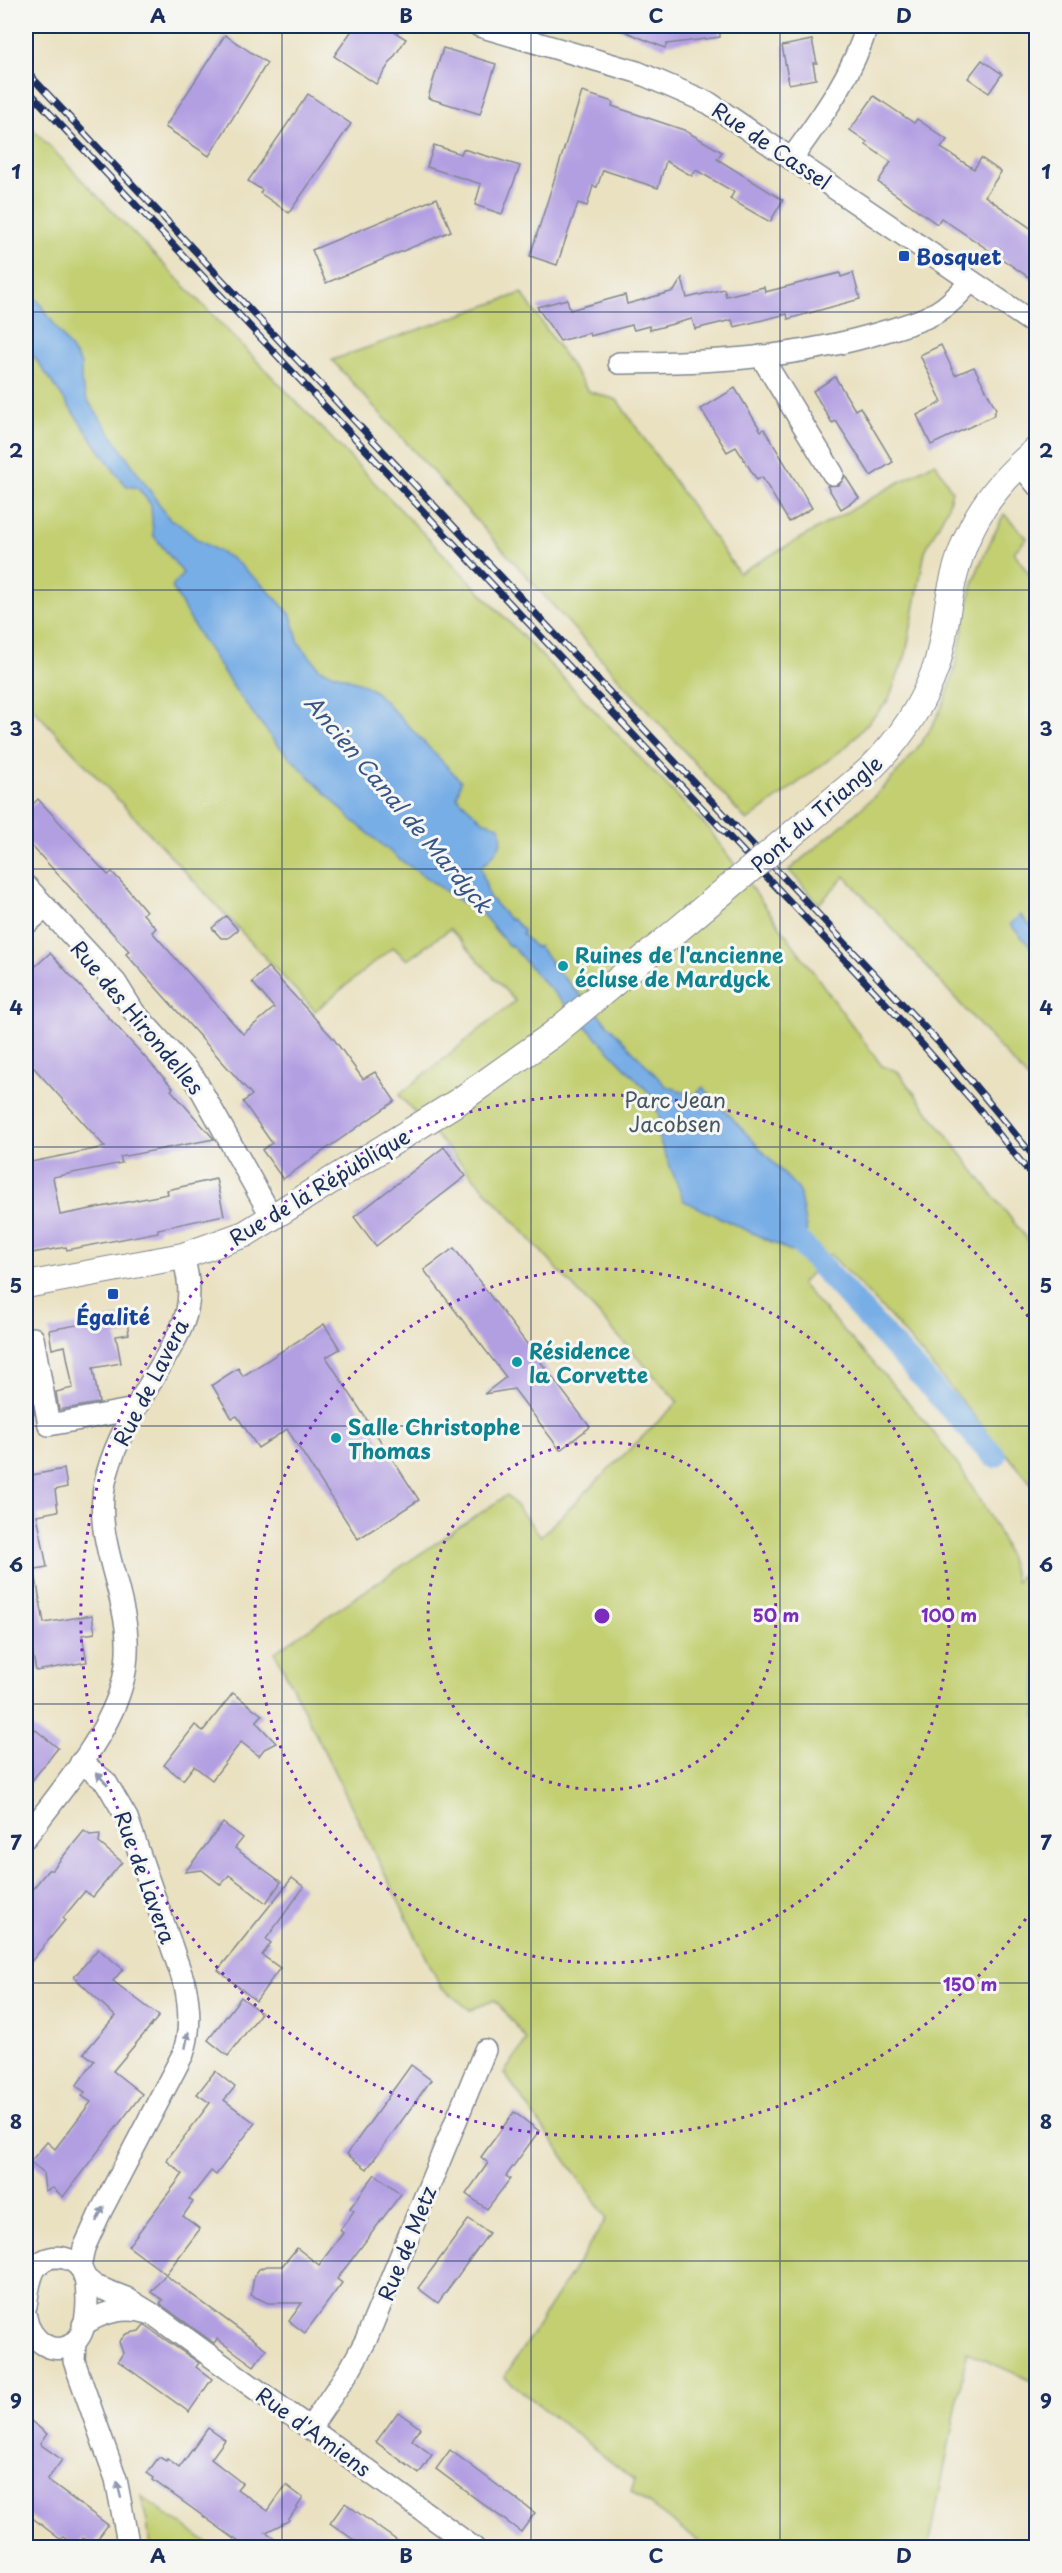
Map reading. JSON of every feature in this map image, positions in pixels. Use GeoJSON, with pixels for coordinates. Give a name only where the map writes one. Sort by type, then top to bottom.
{"type":"FeatureCollection","features":[{"type":"Feature","properties":{"kind":"street","name":"Rue de Cassel"},"geometry":{"type":"LineString","coordinates":[[479,26],[616,65],[673,86],[720,110],[1036,325]]}},
{"type":"Feature","properties":{"kind":"street"},"geometry":{"type":"LineString","coordinates":[[792,158],[844,83],[867,26]]}},
{"type":"Feature","properties":{"kind":"street"},"geometry":{"type":"LineString","coordinates":[[619,363],[692,362],[761,356],[814,349],[855,340],[927,317],[945,307],[971,281]]}},
{"type":"Feature","properties":{"kind":"street"},"geometry":{"type":"LineString","coordinates":[[761,356],[833,474]]}},
{"type":"Feature","properties":{"kind":"street"},"geometry":{"type":"LineString","coordinates":[[1028,457],[1036,484]]}},
{"type":"Feature","properties":{"kind":"street","name":"Pont du Triangle"},"geometry":{"type":"LineString","coordinates":[[552,1035],[870,770],[891,747],[911,720],[925,694],[940,652],[949,599],[963,549],[985,504],[1000,483],[1028,457]]}},
{"type":"Feature","properties":{"kind":"street","name":"Rue des Hirondelles"},"geometry":{"type":"LineString","coordinates":[[26,886],[116,983],[134,1012],[195,1079],[273,1219]]}},
{"type":"Feature","properties":{"kind":"street"},"geometry":{"type":"LineString","coordinates":[[26,924],[45,908]]}},
{"type":"Feature","properties":{"kind":"street","name":"Rue de la République"},"geometry":{"type":"LineString","coordinates":[[26,1285],[183,1257],[233,1239],[273,1219],[494,1079],[552,1035]]}},
{"type":"Feature","properties":{"kind":"street","name":"Rue de Lavera"},"geometry":{"type":"LineString","coordinates":[[129,2547],[116,2479],[74,2356],[79,2333],[84,2248],[183,2054],[189,2030],[189,2013],[181,1971],[127,1818],[106,1782],[81,1762],[116,1703],[127,1664],[126,1616],[107,1548],[102,1511],[107,1473],[135,1409],[183,1323],[189,1288],[183,1257]]}},
{"type":"Feature","properties":{"kind":"street"},"geometry":{"type":"LineString","coordinates":[[33,1338],[49,1425],[135,1409]]}},
{"type":"Feature","properties":{"kind":"street"},"geometry":{"type":"LineString","coordinates":[[26,1837],[81,1762]]}},
{"type":"Feature","properties":{"kind":"street","name":"Rue de Metz"},"geometry":{"type":"LineString","coordinates":[[310,2428],[350,2369],[366,2340],[485,2050]]}},
{"type":"Feature","properties":{"kind":"street","name":"Rue d'Amiens"},"geometry":{"type":"LineString","coordinates":[[26,2304],[33,2274],[41,2263],[52,2258],[63,2258],[82,2272],[95,2286],[126,2298],[154,2315],[474,2547]]}},
{"type":"Feature","properties":{"kind":"street","name":"Rue d'Amiens"},"geometry":{"type":"LineString","coordinates":[[26,2325],[35,2340],[48,2346],[61,2347],[96,2318],[118,2311],[134,2310],[154,2315]]}},
{"type":"Feature","properties":{"kind":"green space","name":"Parc Jean Jacobsen"},"geometry":{"type":"Polygon","coordinates":[[[26,122],[708,828],[882,1066],[897,1071],[1036,1251],[1036,1489],[893,1320],[830,1254],[801,1284],[910,1404],[960,1468],[1001,1538],[1016,1581],[1036,1560],[1036,2383],[967,2352],[929,2547],[706,2547],[631,2491],[635,2481],[504,2377],[607,2218],[504,2073],[527,2040],[495,2000],[470,2010],[441,1987],[275,1652],[507,1495],[541,1536],[678,1402],[399,1095],[515,1001],[450,929],[407,960],[393,947],[315,1011],[26,701],[26,122]]]}},
{"type":"Feature","properties":{"kind":"green space"},"geometry":{"type":"Polygon","coordinates":[[[522,293],[588,391],[617,400],[739,573],[935,462],[952,491],[947,509],[925,551],[906,654],[888,701],[847,746],[747,821],[332,360],[522,293]]]}},
{"type":"Feature","properties":{"kind":"green space"},"geometry":{"type":"Polygon","coordinates":[[[1004,514],[1027,538],[1014,552],[1036,585],[1036,932],[1021,915],[1010,924],[1036,953],[1036,1088],[845,876],[819,904],[789,870],[877,794],[916,750],[932,726],[950,684],[977,572],[1004,514]]]}},
{"type":"Feature","properties":{"kind":"green space"},"geometry":{"type":"Polygon","coordinates":[[[141,2496],[213,2547],[150,2547],[141,2496]]]}},
{"type":"Feature","properties":{"kind":"water","name":"Ancien Canal de Mardyck"},"geometry":{"type":"Polygon","coordinates":[[[26,289],[39,302],[81,364],[81,381],[86,398],[171,521],[174,520],[198,540],[233,559],[266,588],[291,615],[299,643],[320,669],[361,683],[376,692],[461,781],[457,797],[483,821],[499,826],[502,838],[498,849],[481,867],[489,897],[510,920],[512,919],[524,931],[522,934],[536,948],[538,946],[551,961],[550,963],[666,1086],[694,1095],[703,1087],[799,1190],[810,1250],[815,1255],[810,1260],[684,1201],[657,1134],[662,1128],[654,1098],[511,945],[509,946],[477,908],[460,901],[399,859],[351,819],[275,742],[236,691],[199,635],[172,587],[183,573],[153,535],[151,505],[138,488],[127,486],[117,475],[26,347],[26,289]]]}},
{"type":"Feature","properties":{"kind":"water"},"geometry":{"type":"Polygon","coordinates":[[[1020,915],[1036,932],[1036,953],[1010,924],[1020,915]]]}},
{"type":"Feature","properties":{"kind":"building"},"geometry":{"type":"Polygon","coordinates":[[[355,26],[385,26],[406,39],[376,84],[334,56],[355,26]]]}},
{"type":"Feature","properties":{"kind":"building"},"geometry":{"type":"Polygon","coordinates":[[[612,26],[720,26],[720,37],[667,44],[665,48],[612,26]]]}},
{"type":"Feature","properties":{"kind":"building"},"geometry":{"type":"Polygon","coordinates":[[[225,35],[267,63],[209,156],[165,127],[225,35]]]}},
{"type":"Feature","properties":{"kind":"building"},"geometry":{"type":"Polygon","coordinates":[[[812,40],[817,63],[813,63],[816,79],[789,84],[782,46],[812,40]]]}},
{"type":"Feature","properties":{"kind":"building"},"geometry":{"type":"Polygon","coordinates":[[[443,48],[496,64],[480,114],[428,98],[443,48]]]}},
{"type":"Feature","properties":{"kind":"building"},"geometry":{"type":"Polygon","coordinates":[[[982,60],[1002,74],[989,93],[968,78],[982,60]]]}},
{"type":"Feature","properties":{"kind":"building"},"geometry":{"type":"Polygon","coordinates":[[[582,92],[613,102],[612,106],[684,130],[722,152],[717,159],[783,200],[770,222],[730,199],[734,192],[696,170],[692,176],[666,161],[658,188],[603,170],[597,187],[593,186],[587,206],[578,203],[557,265],[530,256],[582,92]]]}},
{"type":"Feature","properties":{"kind":"building"},"geometry":{"type":"Polygon","coordinates":[[[308,94],[351,124],[289,213],[260,193],[262,190],[248,181],[308,94]]]}},
{"type":"Feature","properties":{"kind":"building"},"geometry":{"type":"Polygon","coordinates":[[[874,96],[914,123],[917,119],[947,140],[941,148],[974,169],[981,158],[1001,172],[985,196],[1036,232],[1036,282],[941,218],[937,224],[878,182],[891,162],[866,145],[867,142],[850,130],[874,96]]]}},
{"type":"Feature","properties":{"kind":"building"},"geometry":{"type":"Polygon","coordinates":[[[434,145],[461,154],[463,149],[520,166],[502,214],[475,205],[481,184],[427,167],[434,145]]]}},
{"type":"Feature","properties":{"kind":"building"},"geometry":{"type":"Polygon","coordinates":[[[437,198],[451,231],[326,283],[312,250],[437,198]]]}},
{"type":"Feature","properties":{"kind":"building"},"geometry":{"type":"Polygon","coordinates":[[[840,273],[841,277],[853,273],[860,299],[788,319],[787,314],[734,327],[732,320],[695,329],[692,319],[650,330],[649,326],[634,330],[632,325],[560,341],[537,307],[567,299],[570,310],[625,295],[627,304],[674,291],[682,278],[687,298],[724,289],[726,296],[764,287],[765,292],[840,273]]]}},
{"type":"Feature","properties":{"kind":"building"},"geometry":{"type":"Polygon","coordinates":[[[941,345],[955,375],[974,367],[996,409],[993,416],[931,445],[917,415],[942,402],[920,355],[941,345]]]}},
{"type":"Feature","properties":{"kind":"building"},"geometry":{"type":"Polygon","coordinates":[[[835,377],[855,410],[860,407],[893,462],[871,476],[836,421],[832,423],[813,391],[835,377]]]}},
{"type":"Feature","properties":{"kind":"building"},"geometry":{"type":"Polygon","coordinates":[[[735,388],[761,431],[764,429],[812,508],[789,522],[762,477],[757,480],[736,447],[727,452],[701,409],[735,388]]]}},
{"type":"Feature","properties":{"kind":"building"},"geometry":{"type":"Polygon","coordinates":[[[845,476],[859,498],[841,509],[827,486],[839,485],[845,476]]]}},
{"type":"Feature","properties":{"kind":"building"},"geometry":{"type":"Polygon","coordinates":[[[38,799],[108,875],[112,872],[125,886],[146,911],[143,914],[156,928],[152,932],[243,1034],[274,1008],[252,982],[268,967],[333,1038],[363,1079],[375,1072],[395,1101],[283,1179],[262,1150],[272,1143],[243,1102],[252,1095],[126,954],[129,951],[26,840],[26,811],[38,799]]]}},
{"type":"Feature","properties":{"kind":"building"},"geometry":{"type":"Polygon","coordinates":[[[226,916],[238,930],[228,938],[221,938],[212,928],[226,916]]]}},
{"type":"Feature","properties":{"kind":"building"},"geometry":{"type":"Polygon","coordinates":[[[50,953],[173,1088],[171,1090],[214,1139],[120,1157],[122,1163],[53,1177],[60,1215],[168,1194],[167,1190],[216,1179],[224,1215],[158,1229],[158,1232],[67,1250],[66,1247],[26,1254],[26,1163],[105,1147],[26,1059],[26,975],[50,953]]]}},
{"type":"Feature","properties":{"kind":"building"},"geometry":{"type":"Polygon","coordinates":[[[444,1147],[466,1176],[376,1246],[354,1217],[444,1147]]]}},
{"type":"Feature","properties":{"kind":"building","name":"Résidence la Corvette"},"geometry":{"type":"Polygon","coordinates":[[[454,1248],[590,1427],[560,1450],[514,1389],[484,1394],[506,1377],[424,1270],[454,1248]]]}},
{"type":"Feature","properties":{"kind":"building"},"geometry":{"type":"Polygon","coordinates":[[[126,1316],[129,1334],[116,1336],[121,1363],[93,1368],[99,1403],[59,1410],[56,1392],[73,1388],[65,1346],[52,1349],[49,1330],[126,1316]]]}},
{"type":"Feature","properties":{"kind":"building","name":"Salle Christophe Thomas"},"geometry":{"type":"Polygon","coordinates":[[[324,1324],[340,1349],[326,1357],[419,1500],[358,1539],[287,1429],[258,1448],[237,1416],[232,1418],[212,1385],[238,1368],[243,1376],[324,1324]]]}},
{"type":"Feature","properties":{"kind":"building"},"geometry":{"type":"Polygon","coordinates":[[[31,1396],[34,1414],[26,1416],[26,1397],[31,1396]]]}},
{"type":"Feature","properties":{"kind":"building"},"geometry":{"type":"Polygon","coordinates":[[[64,1469],[67,1487],[55,1490],[58,1511],[37,1515],[47,1567],[26,1571],[26,1476],[64,1469]]]}},
{"type":"Feature","properties":{"kind":"building"},"geometry":{"type":"Polygon","coordinates":[[[35,1573],[44,1623],[92,1615],[95,1633],[82,1635],[87,1662],[36,1671],[31,1645],[26,1646],[26,1574],[35,1573]]]}},
{"type":"Feature","properties":{"kind":"building"},"geometry":{"type":"Polygon","coordinates":[[[233,1693],[262,1715],[256,1722],[276,1743],[264,1749],[259,1756],[241,1742],[212,1780],[194,1766],[183,1780],[164,1765],[195,1725],[203,1731],[233,1693]]]}},
{"type":"Feature","properties":{"kind":"building"},"geometry":{"type":"Polygon","coordinates":[[[26,1722],[58,1748],[26,1788],[26,1722]]]}},
{"type":"Feature","properties":{"kind":"building"},"geometry":{"type":"Polygon","coordinates":[[[223,1823],[243,1838],[235,1848],[281,1882],[266,1903],[229,1875],[221,1885],[202,1870],[185,1872],[223,1823]]]}},
{"type":"Feature","properties":{"kind":"building"},"geometry":{"type":"Polygon","coordinates":[[[84,1831],[90,1835],[100,1834],[99,1843],[122,1862],[93,1897],[85,1891],[26,1968],[26,1897],[84,1831]]]}},
{"type":"Feature","properties":{"kind":"building"},"geometry":{"type":"Polygon","coordinates":[[[292,1878],[304,1887],[266,1939],[271,1943],[262,1955],[280,1968],[256,2001],[218,1970],[292,1878]]]}},
{"type":"Feature","properties":{"kind":"building"},"geometry":{"type":"Polygon","coordinates":[[[98,1949],[123,1969],[113,1981],[159,2016],[113,2071],[142,2094],[63,2197],[53,2188],[45,2191],[43,2172],[30,2162],[47,2142],[55,2149],[91,2102],[82,2096],[85,2092],[76,2086],[94,2061],[84,2053],[115,2016],[74,1977],[98,1949]]]}},
{"type":"Feature","properties":{"kind":"building"},"geometry":{"type":"Polygon","coordinates":[[[241,1997],[261,2013],[228,2056],[208,2040],[241,1997]]]}},
{"type":"Feature","properties":{"kind":"building"},"geometry":{"type":"Polygon","coordinates":[[[411,2065],[431,2080],[367,2169],[347,2154],[411,2065]]]}},
{"type":"Feature","properties":{"kind":"building"},"geometry":{"type":"Polygon","coordinates":[[[215,2071],[235,2087],[224,2100],[255,2123],[216,2175],[211,2171],[189,2199],[193,2202],[183,2216],[200,2229],[166,2274],[128,2246],[183,2174],[167,2161],[210,2103],[197,2094],[215,2071]]]}},
{"type":"Feature","properties":{"kind":"building"},"geometry":{"type":"Polygon","coordinates":[[[514,2112],[539,2131],[506,2176],[510,2179],[487,2209],[466,2194],[488,2163],[481,2157],[514,2112]]]}},
{"type":"Feature","properties":{"kind":"building"},"geometry":{"type":"Polygon","coordinates":[[[375,2174],[401,2194],[337,2279],[342,2283],[305,2333],[289,2321],[302,2303],[268,2303],[251,2295],[254,2276],[259,2269],[266,2266],[282,2266],[297,2248],[319,2265],[343,2233],[340,2230],[354,2211],[350,2208],[375,2174]]]}},
{"type":"Feature","properties":{"kind":"building"},"geometry":{"type":"Polygon","coordinates":[[[469,2219],[489,2233],[438,2303],[418,2288],[469,2219]]]}},
{"type":"Feature","properties":{"kind":"building"},"geometry":{"type":"Polygon","coordinates":[[[165,2275],[266,2349],[254,2366],[217,2339],[214,2343],[160,2304],[163,2300],[151,2292],[165,2275]]]}},
{"type":"Feature","properties":{"kind":"building"},"geometry":{"type":"Polygon","coordinates":[[[144,2325],[199,2363],[196,2367],[212,2379],[189,2412],[118,2361],[123,2353],[119,2342],[126,2334],[139,2331],[144,2325]]]}},
{"type":"Feature","properties":{"kind":"building"},"geometry":{"type":"Polygon","coordinates":[[[398,2412],[420,2428],[412,2440],[432,2455],[419,2474],[376,2442],[398,2412]]]}},
{"type":"Feature","properties":{"kind":"building"},"geometry":{"type":"Polygon","coordinates":[[[26,2417],[47,2434],[40,2444],[62,2460],[47,2480],[108,2525],[93,2545],[83,2538],[77,2547],[63,2537],[60,2539],[26,2513],[26,2417]]]}},
{"type":"Feature","properties":{"kind":"building"},"geometry":{"type":"Polygon","coordinates":[[[208,2428],[225,2440],[211,2459],[242,2483],[237,2489],[268,2511],[286,2485],[303,2498],[288,2521],[266,2532],[287,2547],[246,2547],[153,2480],[154,2478],[147,2473],[159,2457],[166,2461],[167,2459],[179,2468],[208,2428]]]}},
{"type":"Feature","properties":{"kind":"building"},"geometry":{"type":"Polygon","coordinates":[[[450,2450],[535,2513],[521,2532],[436,2469],[450,2450]]]}},
{"type":"Feature","properties":{"kind":"building"},"geometry":{"type":"Polygon","coordinates":[[[345,2503],[406,2547],[364,2547],[330,2523],[345,2503]]]}},
{"type":"Feature","properties":{"kind":"waterway"},"geometry":{"type":"LineString","coordinates":[[792,1234],[994,1456]]}},
{"type":"Feature","properties":{"kind":"railway"},"geometry":{"type":"LineString","coordinates":[[26,71],[941,1045],[1036,1159]]}},
{"type":"Feature","properties":{"kind":"railway"},"geometry":{"type":"LineString","coordinates":[[26,88],[889,1007],[975,1104],[1036,1181]]}},
{"type":"Feature","properties":{"kind":"place","name":"Bosquet"},"geometry":{"type":"Point","coordinates":[904,256]}},
{"type":"Feature","properties":{"kind":"place","name":"Ruines de l'ancienne écluse de Mardyck"},"geometry":{"type":"Point","coordinates":[563,966]}},
{"type":"Feature","properties":{"kind":"place","name":"Égalité"},"geometry":{"type":"Point","coordinates":[113,1294]}},
{"type":"Feature","properties":{"kind":"place","name":"Résidence la Corvette"},"geometry":{"type":"Point","coordinates":[517,1362]}},
{"type":"Feature","properties":{"kind":"place","name":"Salle Christophe Thomas"},"geometry":{"type":"Point","coordinates":[336,1438]}}]}
